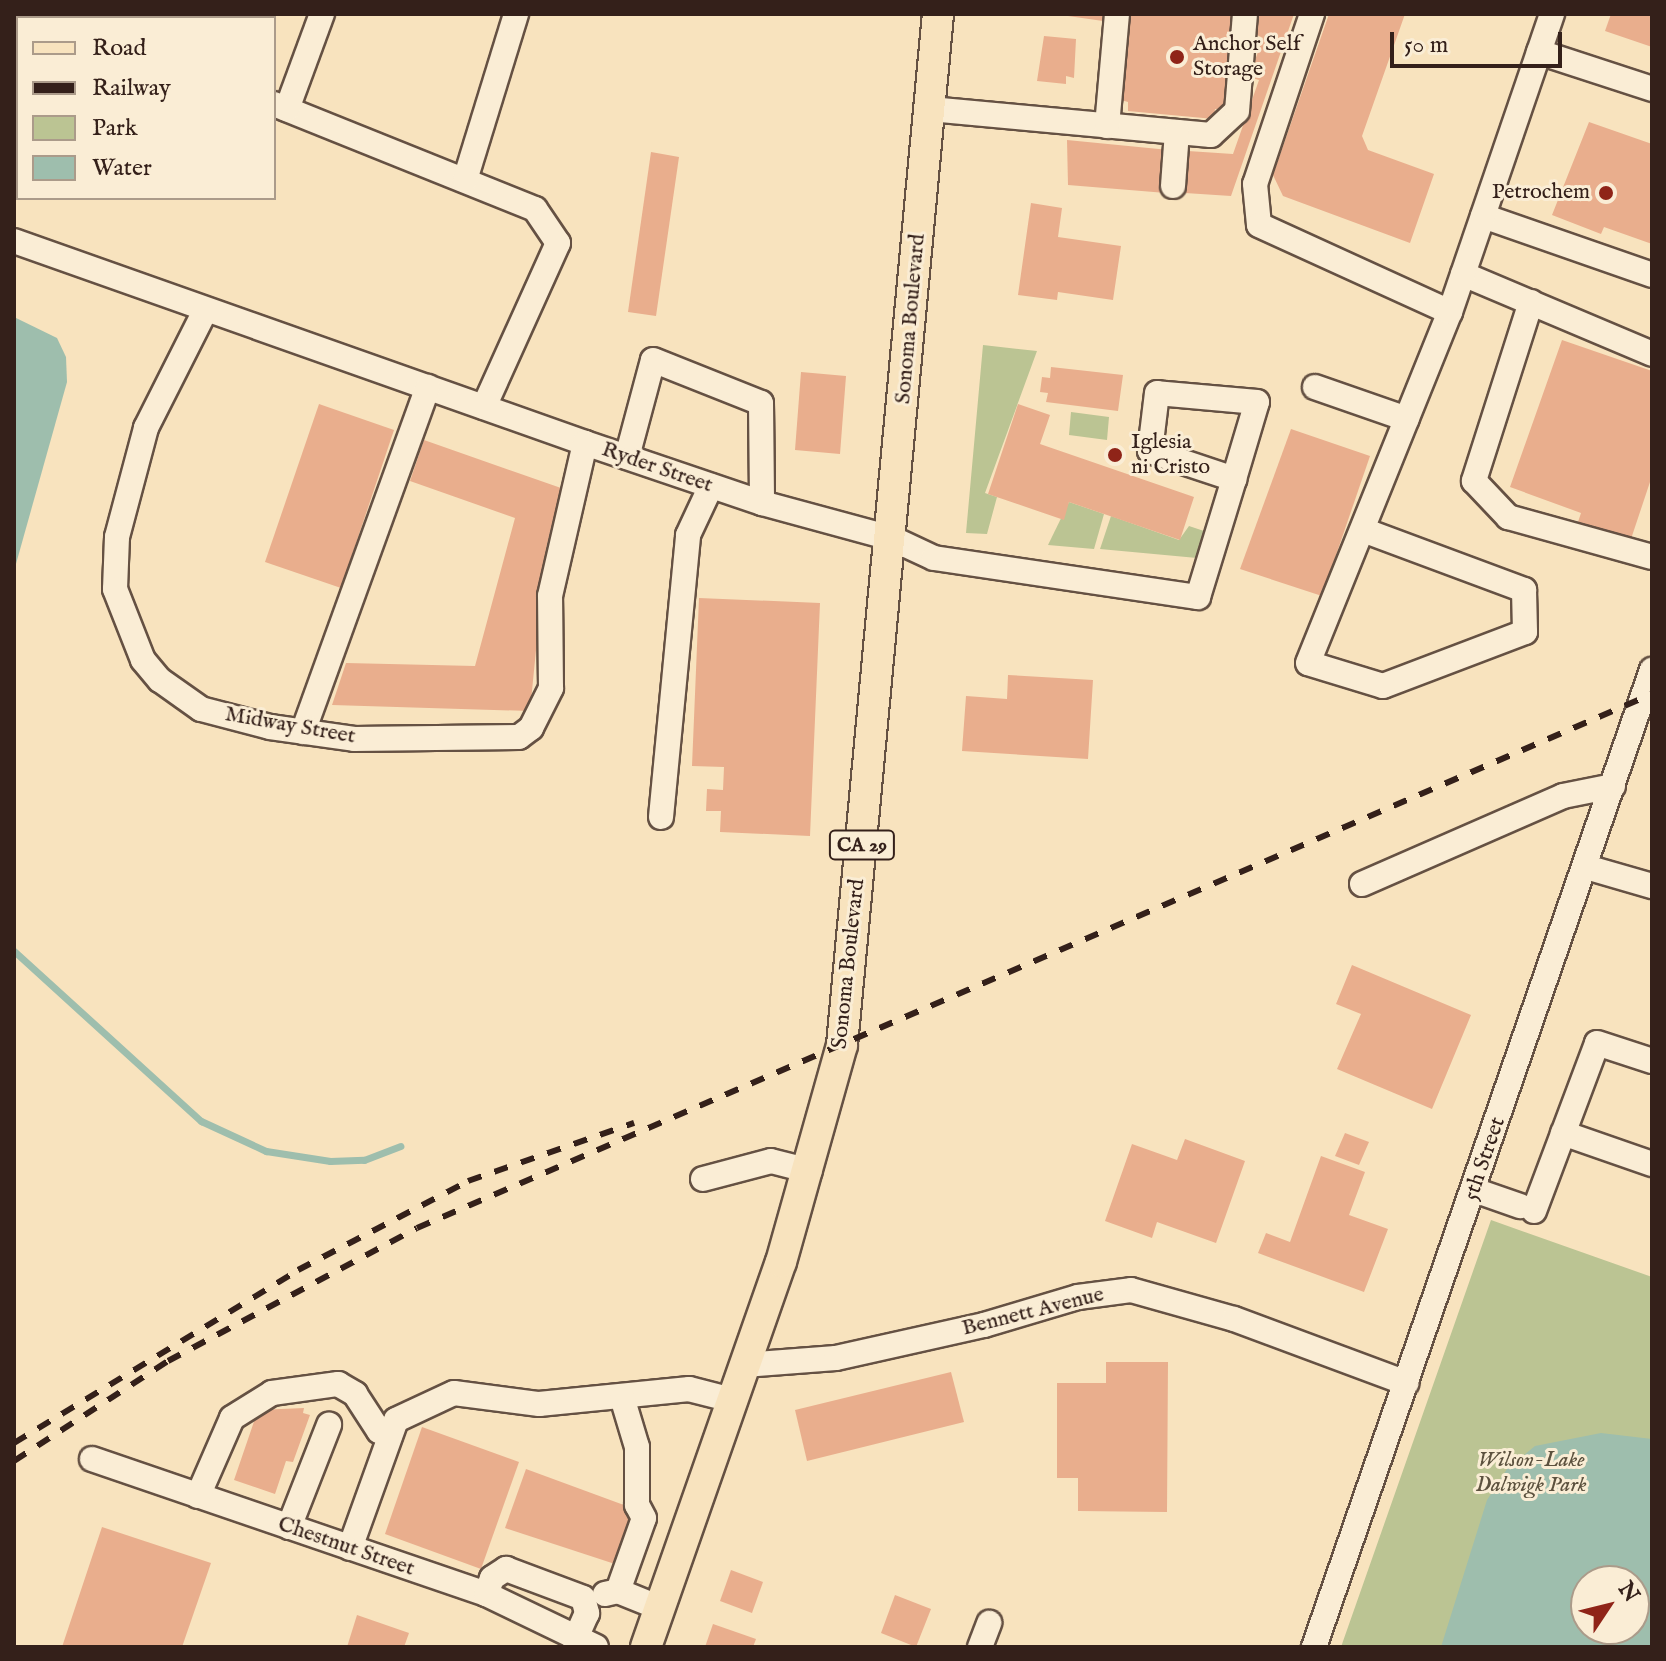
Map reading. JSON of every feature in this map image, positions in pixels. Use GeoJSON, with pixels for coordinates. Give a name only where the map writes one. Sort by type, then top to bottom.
{"type":"FeatureCollection","features":[{"type":"Feature","properties":{"kind":"main road","name":"Sonoma Boulevard"},"geometry":{"type":"LineString","coordinates":[[646,1647],[810,1171],[842,1045],[938,14]]}},
{"type":"Feature","properties":{"kind":"street"},"geometry":{"type":"LineString","coordinates":[[322,14],[281,107],[535,209],[558,243],[484,407]]}},
{"type":"Feature","properties":{"kind":"street"},"geometry":{"type":"LineString","coordinates":[[465,180],[516,14]]}},
{"type":"Feature","properties":{"kind":"street"},"geometry":{"type":"LineString","coordinates":[[1107,126],[1117,14]]}},
{"type":"Feature","properties":{"kind":"street"},"geometry":{"type":"LineString","coordinates":[[930,109],[1211,135],[1237,111],[1245,14]]}},
{"type":"Feature","properties":{"kind":"street"},"geometry":{"type":"LineString","coordinates":[[1312,14],[1255,184],[1259,225],[1450,312]]}},
{"type":"Feature","properties":{"kind":"street"},"geometry":{"type":"LineString","coordinates":[[1363,530],[1524,590],[1525,632],[1383,686],[1308,663],[1450,312],[1552,14]]}},
{"type":"Feature","properties":{"kind":"street"},"geometry":{"type":"LineString","coordinates":[[1539,52],[1652,89]]}},
{"type":"Feature","properties":{"kind":"street"},"geometry":{"type":"LineString","coordinates":[[1173,186],[1177,132]]}},
{"type":"Feature","properties":{"kind":"street"},"geometry":{"type":"LineString","coordinates":[[1483,216],[1652,275]]}},
{"type":"Feature","properties":{"kind":"street","name":"Ryder Street"},"geometry":{"type":"LineString","coordinates":[[14,241],[585,443],[762,503],[891,538],[934,558],[1198,597],[1234,479],[1257,402],[1157,393],[1150,451],[1234,479]]}},
{"type":"Feature","properties":{"kind":"street"},"geometry":{"type":"LineString","coordinates":[[1463,274],[1652,354]]}},
{"type":"Feature","properties":{"kind":"street"},"geometry":{"type":"LineString","coordinates":[[1531,302],[1474,481],[1508,517],[1652,557]]}},
{"type":"Feature","properties":{"kind":"street","name":"Midway Street"},"geometry":{"type":"LineString","coordinates":[[205,311],[146,428],[117,537],[115,589],[143,660],[160,680],[201,709],[303,732],[354,739],[456,741],[519,737],[531,728],[551,688],[550,596],[585,443]]}},
{"type":"Feature","properties":{"kind":"street"},"geometry":{"type":"LineString","coordinates":[[627,457],[653,360],[761,403],[762,503]]}},
{"type":"Feature","properties":{"kind":"street"},"geometry":{"type":"LineString","coordinates":[[303,732],[428,387]]}},
{"type":"Feature","properties":{"kind":"street"},"geometry":{"type":"LineString","coordinates":[[1315,387],[1407,419]]}},
{"type":"Feature","properties":{"kind":"street"},"geometry":{"type":"LineString","coordinates":[[661,817],[688,535],[711,486]]}},
{"type":"Feature","properties":{"kind":"street","name":"5th Street"},"geometry":{"type":"LineString","coordinates":[[1314,1647],[1652,670]]}},
{"type":"Feature","properties":{"kind":"street"},"geometry":{"type":"LineString","coordinates":[[1362,884],[1563,796],[1613,786]]}},
{"type":"Feature","properties":{"kind":"street"},"geometry":{"type":"LineString","coordinates":[[1586,867],[1652,886]]}},
{"type":"Feature","properties":{"kind":"street"},"geometry":{"type":"LineString","coordinates":[[1474,1190],[1527,1208],[1563,1133],[1597,1043],[1652,1061]]}},
{"type":"Feature","properties":{"kind":"street"},"geometry":{"type":"LineString","coordinates":[[1563,1133],[1652,1164]]}},
{"type":"Feature","properties":{"kind":"street"},"geometry":{"type":"LineString","coordinates":[[703,1179],[771,1161],[810,1171]]}},
{"type":"Feature","properties":{"kind":"street","name":"Bennett Avenue"},"geometry":{"type":"LineString","coordinates":[[744,1365],[836,1358],[984,1325],[1078,1297],[1131,1290],[1234,1319],[1406,1383]]}},
{"type":"Feature","properties":{"kind":"street"},"geometry":{"type":"LineString","coordinates":[[198,1496],[232,1418],[272,1393],[338,1384],[355,1394],[379,1431],[390,1436]]}},
{"type":"Feature","properties":{"kind":"street"},"geometry":{"type":"LineString","coordinates":[[350,1548],[396,1420],[454,1393],[539,1404],[689,1389],[732,1400]]}},
{"type":"Feature","properties":{"kind":"street"},"geometry":{"type":"LineString","coordinates":[[618,1591],[644,1518],[637,1505],[637,1447],[622,1397]]}},
{"type":"Feature","properties":{"kind":"street"},"geometry":{"type":"LineString","coordinates":[[289,1527],[329,1425]]}},
{"type":"Feature","properties":{"kind":"street","name":"Chestnut Street"},"geometry":{"type":"LineString","coordinates":[[92,1459],[486,1594],[585,1643]]}},
{"type":"Feature","properties":{"kind":"street"},"geometry":{"type":"LineString","coordinates":[[486,1594],[492,1578],[506,1569],[583,1598],[618,1591],[660,1608]]}},
{"type":"Feature","properties":{"kind":"street"},"geometry":{"type":"LineString","coordinates":[[583,1598],[587,1613],[585,1643]]}},
{"type":"Feature","properties":{"kind":"street"},"geometry":{"type":"LineString","coordinates":[[980,1647],[989,1623]]}},
{"type":"Feature","properties":{"kind":"green space"},"geometry":{"type":"Polygon","coordinates":[[[983,345],[1037,351],[985,493],[997,497],[987,534],[966,533],[983,345]]]}},
{"type":"Feature","properties":{"kind":"green space"},"geometry":{"type":"Polygon","coordinates":[[[1071,412],[1109,417],[1107,440],[1069,435],[1071,412]]]}},
{"type":"Feature","properties":{"kind":"green space"},"geometry":{"type":"Polygon","coordinates":[[[1069,502],[1104,514],[1094,549],[1048,545],[1069,502]]]}},
{"type":"Feature","properties":{"kind":"green space"},"geometry":{"type":"Polygon","coordinates":[[[1111,516],[1179,540],[1189,526],[1207,532],[1197,558],[1100,549],[1111,516]]]}},
{"type":"Feature","properties":{"kind":"green space","name":"Wilson-Lake Dalwigk Park"},"geometry":{"type":"Polygon","coordinates":[[[1491,1220],[1652,1277],[1652,1647],[1341,1647],[1491,1220]]]}},
{"type":"Feature","properties":{"kind":"water"},"geometry":{"type":"Polygon","coordinates":[[[14,317],[57,338],[66,357],[67,382],[14,571],[14,317]]]}},
{"type":"Feature","properties":{"kind":"water"},"geometry":{"type":"Polygon","coordinates":[[[1601,1433],[1652,1439],[1652,1647],[1441,1647],[1487,1500],[1507,1469],[1535,1446],[1601,1433]]]}},
{"type":"Feature","properties":{"kind":"building"},"geometry":{"type":"Polygon","coordinates":[[[1054,14],[1104,14],[1103,21],[1054,14]]]}},
{"type":"Feature","properties":{"kind":"building","name":"Anchor Self Storage"},"geometry":{"type":"Polygon","coordinates":[[[1128,14],[1234,14],[1226,110],[1215,109],[1214,119],[1128,111],[1128,102],[1121,100],[1128,14]]]}},
{"type":"Feature","properties":{"kind":"building","name":"Anchor Self Storage"},"geometry":{"type":"Polygon","coordinates":[[[1260,14],[1294,14],[1231,196],[1185,193],[1188,151],[1233,154],[1259,80],[1249,77],[1263,38],[1253,33],[1260,14]]]}},
{"type":"Feature","properties":{"kind":"building"},"geometry":{"type":"Polygon","coordinates":[[[1329,14],[1405,14],[1362,136],[1368,150],[1434,174],[1410,243],[1283,196],[1273,175],[1329,14]]]}},
{"type":"Feature","properties":{"kind":"building"},"geometry":{"type":"Polygon","coordinates":[[[1611,14],[1652,14],[1652,47],[1605,31],[1611,14]]]}},
{"type":"Feature","properties":{"kind":"building"},"geometry":{"type":"Polygon","coordinates":[[[1044,36],[1076,39],[1074,78],[1066,76],[1066,84],[1037,81],[1044,36]]]}},
{"type":"Feature","properties":{"kind":"building","name":"Petrochem"},"geometry":{"type":"Polygon","coordinates":[[[1589,122],[1652,144],[1652,244],[1604,227],[1601,234],[1552,215],[1589,122]]]}},
{"type":"Feature","properties":{"kind":"building"},"geometry":{"type":"Polygon","coordinates":[[[1067,140],[1169,150],[1166,193],[1068,185],[1067,140]]]}},
{"type":"Feature","properties":{"kind":"building"},"geometry":{"type":"Polygon","coordinates":[[[651,152],[679,157],[656,316],[628,312],[651,152]]]}},
{"type":"Feature","properties":{"kind":"building"},"geometry":{"type":"Polygon","coordinates":[[[1031,203],[1062,208],[1058,237],[1121,246],[1113,300],[1058,292],[1057,300],[1018,295],[1031,203]]]}},
{"type":"Feature","properties":{"kind":"building"},"geometry":{"type":"Polygon","coordinates":[[[1562,340],[1652,371],[1652,476],[1629,545],[1576,528],[1581,513],[1510,487],[1562,340]]]}},
{"type":"Feature","properties":{"kind":"building"},"geometry":{"type":"Polygon","coordinates":[[[1051,367],[1123,375],[1118,411],[1046,402],[1048,393],[1040,392],[1042,377],[1050,378],[1051,367]]]}},
{"type":"Feature","properties":{"kind":"building"},"geometry":{"type":"Polygon","coordinates":[[[801,372],[846,376],[840,454],[795,450],[801,372]]]}},
{"type":"Feature","properties":{"kind":"building"},"geometry":{"type":"Polygon","coordinates":[[[319,404],[394,430],[341,588],[265,562],[319,404]]]}},
{"type":"Feature","properties":{"kind":"building"},"geometry":{"type":"Polygon","coordinates":[[[1018,404],[1050,415],[1040,444],[1194,497],[1180,540],[1069,502],[1064,520],[988,494],[1018,404]]]}},
{"type":"Feature","properties":{"kind":"building"},"geometry":{"type":"Polygon","coordinates":[[[1291,429],[1370,456],[1322,596],[1240,569],[1291,429]]]}},
{"type":"Feature","properties":{"kind":"building"},"geometry":{"type":"Polygon","coordinates":[[[424,440],[561,488],[546,549],[530,711],[332,705],[346,663],[475,666],[515,518],[410,481],[424,440]]]}},
{"type":"Feature","properties":{"kind":"building"},"geometry":{"type":"Polygon","coordinates":[[[699,598],[820,603],[810,836],[720,832],[721,811],[706,811],[707,789],[723,790],[724,767],[692,766],[699,598]]]}},
{"type":"Feature","properties":{"kind":"building"},"geometry":{"type":"Polygon","coordinates":[[[1008,675],[1093,680],[1088,759],[962,751],[966,696],[1007,699],[1008,675]]]}},
{"type":"Feature","properties":{"kind":"building"},"geometry":{"type":"Polygon","coordinates":[[[1352,965],[1471,1015],[1432,1109],[1337,1069],[1361,1014],[1336,1004],[1352,965]]]}},
{"type":"Feature","properties":{"kind":"building"},"geometry":{"type":"Polygon","coordinates":[[[1345,1133],[1369,1142],[1359,1165],[1335,1156],[1345,1133]]]}},
{"type":"Feature","properties":{"kind":"building"},"geometry":{"type":"Polygon","coordinates":[[[1185,1139],[1245,1161],[1216,1243],[1157,1222],[1152,1238],[1105,1221],[1132,1144],[1177,1160],[1185,1139]]]}},
{"type":"Feature","properties":{"kind":"building"},"geometry":{"type":"Polygon","coordinates":[[[1321,1156],[1365,1172],[1349,1215],[1388,1229],[1364,1292],[1258,1253],[1266,1233],[1290,1242],[1321,1156]]]}},
{"type":"Feature","properties":{"kind":"building"},"geometry":{"type":"Polygon","coordinates":[[[1106,1362],[1168,1362],[1167,1512],[1078,1511],[1078,1478],[1057,1478],[1057,1383],[1106,1383],[1106,1362]]]}},
{"type":"Feature","properties":{"kind":"building"},"geometry":{"type":"Polygon","coordinates":[[[951,1372],[964,1422],[807,1461],[795,1410],[951,1372]]]}},
{"type":"Feature","properties":{"kind":"building"},"geometry":{"type":"Polygon","coordinates":[[[304,1408],[303,1413],[310,1415],[293,1462],[286,1461],[275,1494],[234,1480],[258,1410],[304,1408]]]}},
{"type":"Feature","properties":{"kind":"building"},"geometry":{"type":"Polygon","coordinates":[[[422,1427],[519,1462],[481,1569],[385,1534],[422,1427]]]}},
{"type":"Feature","properties":{"kind":"building"},"geometry":{"type":"Polygon","coordinates":[[[526,1469],[632,1508],[618,1565],[505,1528],[526,1469]]]}},
{"type":"Feature","properties":{"kind":"building"},"geometry":{"type":"Polygon","coordinates":[[[102,1527],[211,1563],[182,1647],[62,1647],[102,1527]]]}},
{"type":"Feature","properties":{"kind":"building"},"geometry":{"type":"Polygon","coordinates":[[[731,1570],[763,1582],[752,1613],[720,1601],[731,1570]]]}},
{"type":"Feature","properties":{"kind":"building"},"geometry":{"type":"Polygon","coordinates":[[[895,1595],[931,1609],[916,1647],[881,1633],[895,1595]]]}},
{"type":"Feature","properties":{"kind":"building"},"geometry":{"type":"Polygon","coordinates":[[[357,1615],[409,1633],[404,1647],[347,1647],[357,1615]]]}},
{"type":"Feature","properties":{"kind":"building"},"geometry":{"type":"Polygon","coordinates":[[[713,1624],[756,1639],[753,1647],[705,1647],[713,1624]]]}},
{"type":"Feature","properties":{"kind":"waterway"},"geometry":{"type":"LineString","coordinates":[[14,951],[201,1121],[266,1151],[330,1161],[364,1160],[400,1146]]}},
{"type":"Feature","properties":{"kind":"railway"},"geometry":{"type":"LineString","coordinates":[[14,1461],[168,1361],[417,1228],[1652,694]]}},
{"type":"Feature","properties":{"kind":"railway"},"geometry":{"type":"LineString","coordinates":[[14,1443],[298,1270],[468,1181],[634,1123]]}},
{"type":"Feature","properties":{"kind":"place","name":"Anchor Self Storage"},"geometry":{"type":"Point","coordinates":[1177,57]}},
{"type":"Feature","properties":{"kind":"place","name":"Petrochem"},"geometry":{"type":"Point","coordinates":[1606,193]}},
{"type":"Feature","properties":{"kind":"place","name":"Iglesia ni Cristo"},"geometry":{"type":"Point","coordinates":[1115,455]}}]}
